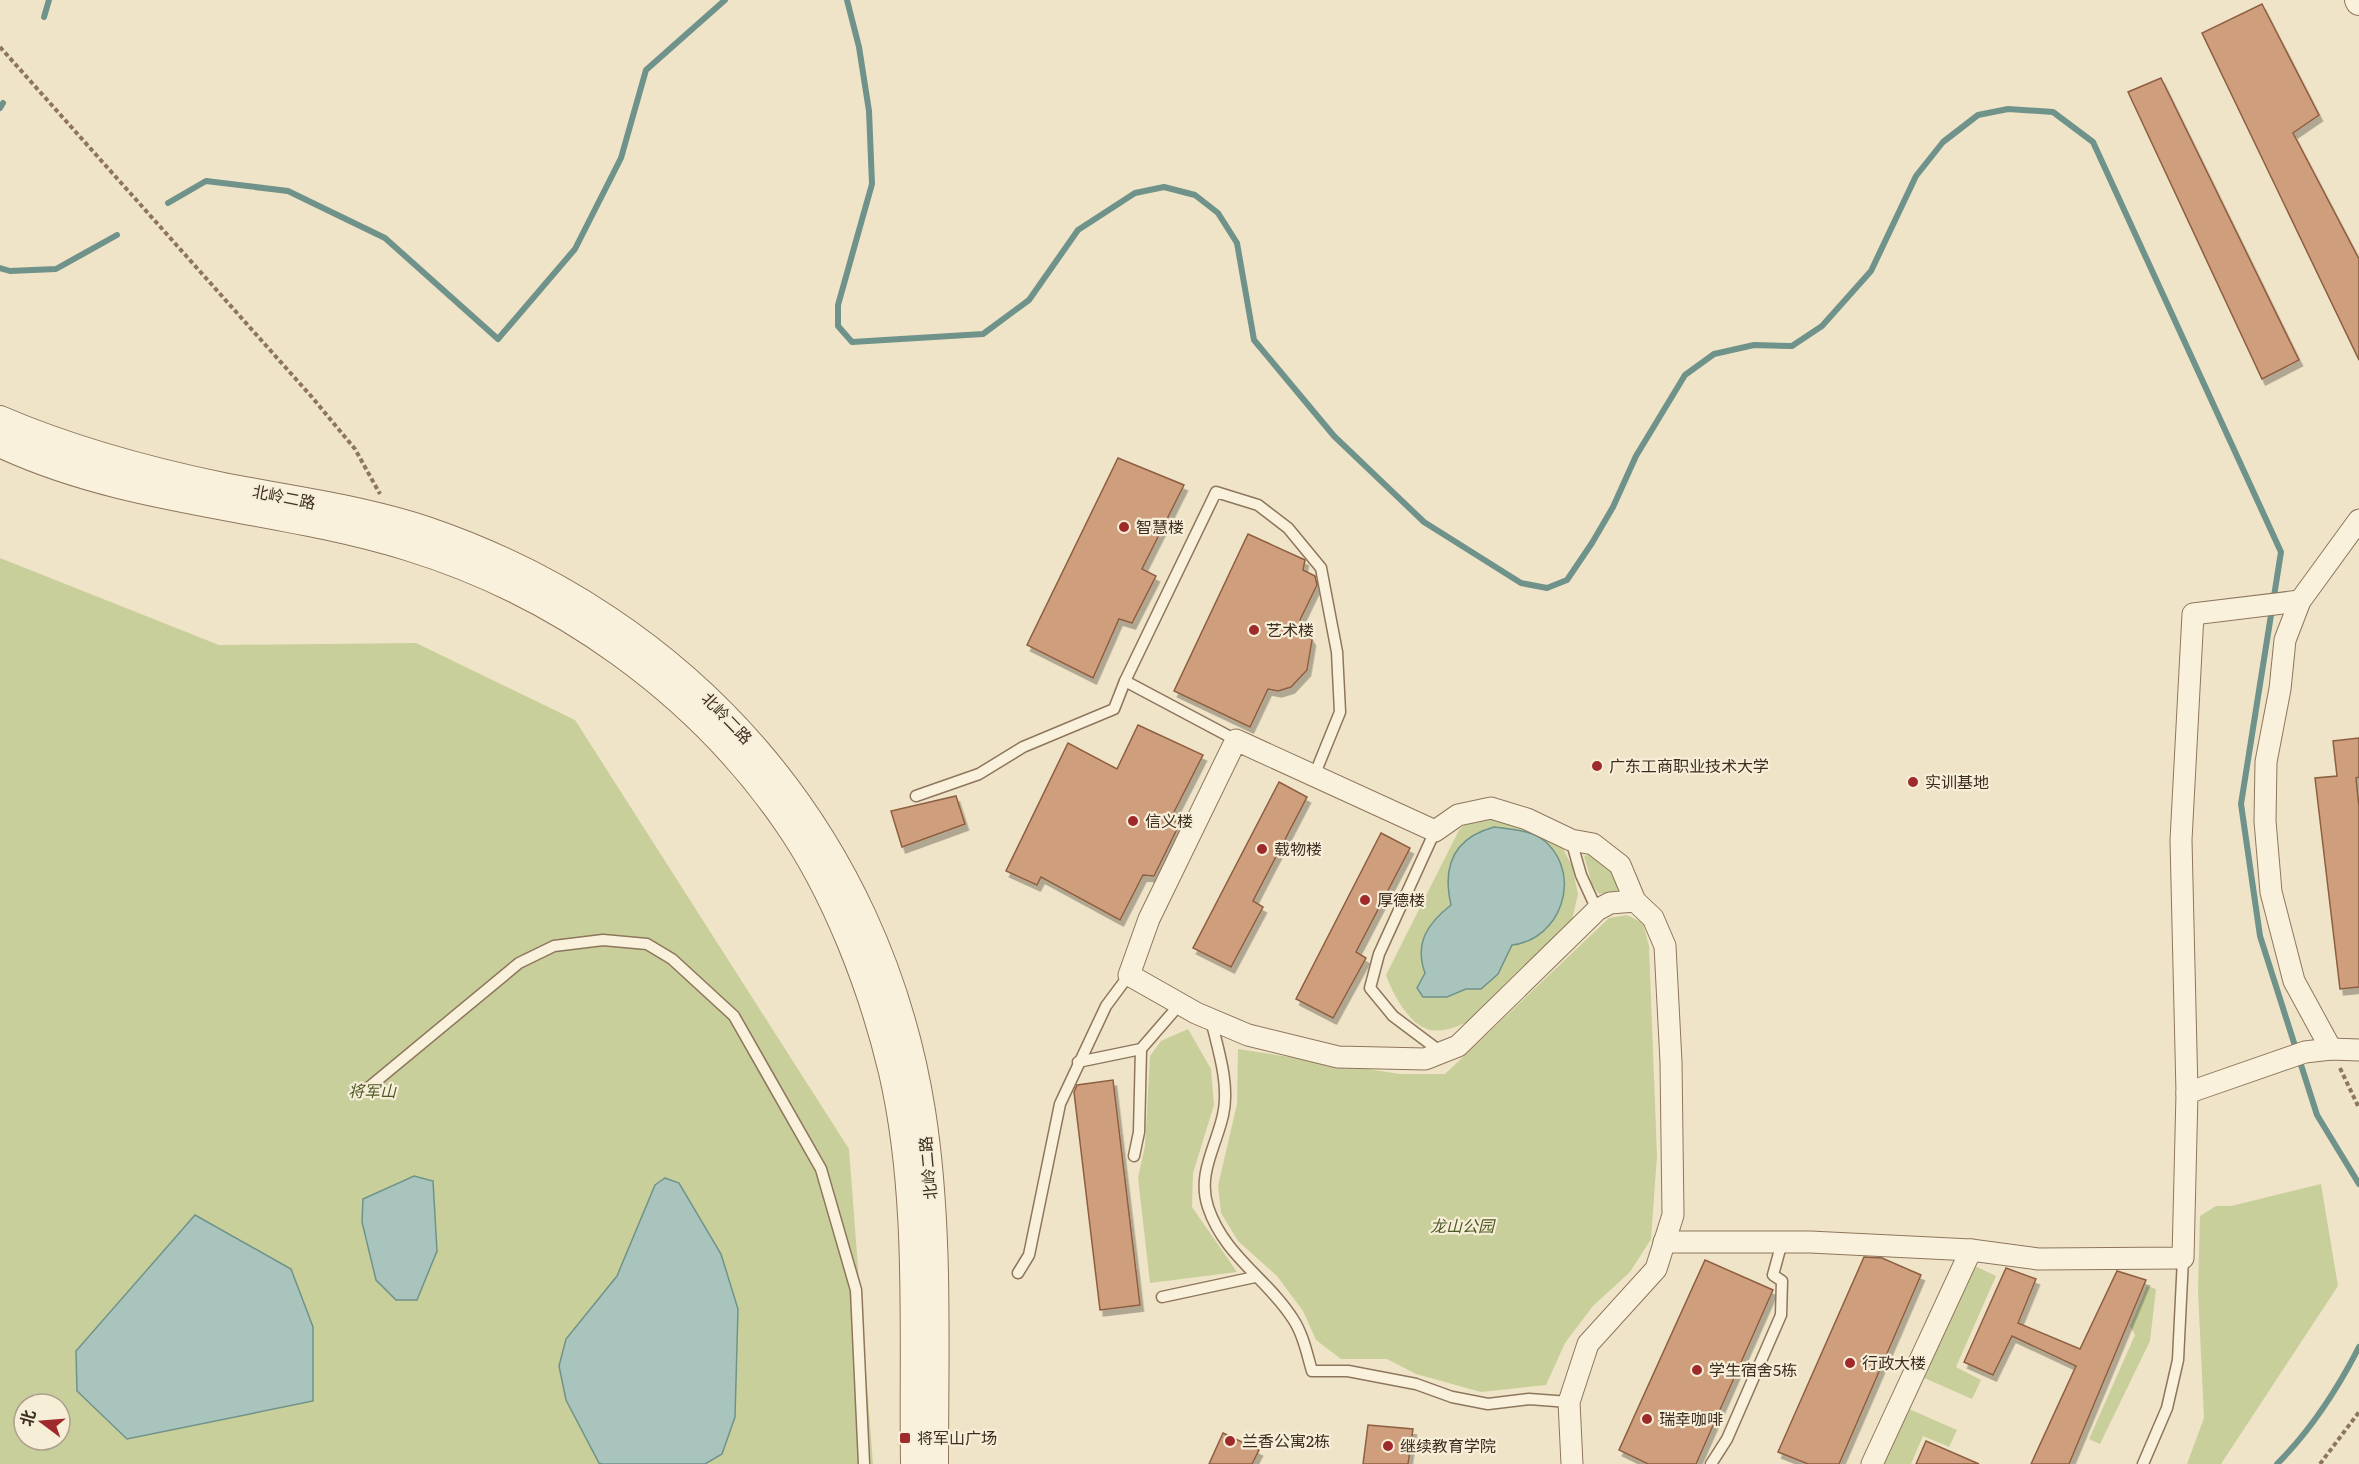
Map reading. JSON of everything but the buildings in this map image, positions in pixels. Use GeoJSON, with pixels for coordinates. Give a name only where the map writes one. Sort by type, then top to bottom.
{"type":"FeatureCollection","features":[{"type":"Feature","properties":{"kind":"street","name":"北岭二路"},"geometry":{"type":"LineString","coordinates":[[0,419],[72,448],[147,469],[394,520],[462,543],[533,573],[632,633],[704,694],[764,757],[828,849],[849,886],[885,968],[914,1065],[922,1113],[932,1230],[935,1464]]}},
{"type":"Feature","properties":{"kind":"street","name":"北岭二路"},"geometry":{"type":"LineString","coordinates":[[0,444],[59,468],[136,491],[337,528],[412,548],[483,575],[547,607],[622,654],[696,716],[726,747],[786,821],[811,861],[829,898],[870,998],[892,1073],[904,1156],[911,1251],[914,1464]]}},
{"type":"Feature","properties":{"kind":"street"},"geometry":{"type":"LineString","coordinates":[[2331,1049],[2294,981],[2271,892],[2265,821],[2266,762],[2280,689],[2285,640],[2300,601],[2359,520]]}},
{"type":"Feature","properties":{"kind":"street"},"geometry":{"type":"LineString","coordinates":[[1664,1242],[1782,1242],[1971,1250],[2038,1259],[2183,1258],[2187,1093],[2181,840],[2193,614],[2300,601]]}},
{"type":"Feature","properties":{"kind":"street"},"geometry":{"type":"LineString","coordinates":[[1572,1464],[1569,1402],[1588,1344],[1656,1269],[1673,1215],[1671,1062],[1665,946],[1653,918],[1635,901],[1620,865],[1593,844],[1571,840],[1527,819],[1491,808],[1458,814],[1435,831],[1236,740],[1149,919],[1129,975],[1211,1020],[1248,1035],[1338,1057],[1425,1059],[1458,1046],[1597,910],[1610,903],[1635,901]]}},
{"type":"Feature","properties":{"kind":"street"},"geometry":{"type":"LineString","coordinates":[[2187,1093],[2305,1052],[2331,1049],[2359,1050]]}},
{"type":"Feature","properties":{"kind":"street"},"geometry":{"type":"LineString","coordinates":[[1872,1464],[1971,1250]]}},
{"type":"Feature","properties":{"kind":"lane"},"geometry":{"type":"LineString","coordinates":[[916,796],[979,774],[1023,747],[1114,709],[1125,681],[1215,492],[1258,506],[1288,528],[1321,568],[1336,652],[1340,712],[1314,776]]}},
{"type":"Feature","properties":{"kind":"lane"},"geometry":{"type":"LineString","coordinates":[[1125,681],[1236,740]]}},
{"type":"Feature","properties":{"kind":"lane"},"geometry":{"type":"LineString","coordinates":[[1435,831],[1379,954],[1370,988],[1393,1016],[1442,1053]]}},
{"type":"Feature","properties":{"kind":"lane"},"geometry":{"type":"LineString","coordinates":[[1571,840],[1581,875],[1597,910]]}},
{"type":"Feature","properties":{"kind":"lane"},"geometry":{"type":"LineString","coordinates":[[368,1088],[519,963],[554,946],[603,940],[647,944],[672,959],[734,1016],[822,1169],[856,1290],[864,1464]]}},
{"type":"Feature","properties":{"kind":"lane"},"geometry":{"type":"LineString","coordinates":[[1018,1273],[1029,1256],[1060,1104],[1107,1005],[1129,975]]}},
{"type":"Feature","properties":{"kind":"lane"},"geometry":{"type":"LineString","coordinates":[[1078,1062],[1141,1049],[1180,1004]]}},
{"type":"Feature","properties":{"kind":"lane"},"geometry":{"type":"LineString","coordinates":[[1211,1020],[1222,1069],[1223,1113],[1210,1152],[1203,1187],[1208,1209],[1221,1237],[1293,1319],[1312,1371],[1348,1371],[1416,1384],[1452,1397],[1488,1404],[1529,1399],[1569,1402]]}},
{"type":"Feature","properties":{"kind":"lane"},"geometry":{"type":"LineString","coordinates":[[1134,1156],[1139,1132],[1141,1049]]}},
{"type":"Feature","properties":{"kind":"lane"},"geometry":{"type":"LineString","coordinates":[[1711,1464],[1727,1439],[1781,1315],[1782,1281],[1773,1275],[1782,1242]]}},
{"type":"Feature","properties":{"kind":"lane"},"geometry":{"type":"LineString","coordinates":[[2143,1464],[2167,1408],[2178,1360],[2183,1258]]}},
{"type":"Feature","properties":{"kind":"lane"},"geometry":{"type":"LineString","coordinates":[[1162,1297],[1255,1277]]}},
{"type":"Feature","properties":{"kind":"path"},"geometry":{"type":"LineString","coordinates":[[0,47],[311,396],[355,449],[394,520]]}},
{"type":"Feature","properties":{"kind":"path"},"geometry":{"type":"LineString","coordinates":[[2331,1049],[2359,1108]]}},
{"type":"Feature","properties":{"kind":"path"},"geometry":{"type":"LineString","coordinates":[[2320,1464],[2359,1412]]}},
{"type":"Feature","properties":{"kind":"green space","name":"将军山"},"geometry":{"type":"Polygon","coordinates":[[[0,558],[219,645],[416,643],[575,720],[849,1149],[873,1464],[0,1464],[0,558]]]}},
{"type":"Feature","properties":{"kind":"green space"},"geometry":{"type":"Polygon","coordinates":[[[1488,818],[1513,821],[1561,845],[1572,866],[1578,894],[1572,920],[1472,1020],[1447,1029],[1423,1028],[1409,1016],[1397,1000],[1386,975],[1459,830],[1469,821],[1488,818]]]}},
{"type":"Feature","properties":{"kind":"green space"},"geometry":{"type":"Polygon","coordinates":[[[1593,854],[1606,865],[1620,883],[1618,891],[1599,894],[1592,884],[1584,856],[1593,854]]]}},
{"type":"Feature","properties":{"kind":"green space","name":"龙山公园"},"geometry":{"type":"Polygon","coordinates":[[[1627,915],[1643,923],[1649,946],[1657,1156],[1651,1239],[1630,1272],[1593,1306],[1565,1343],[1546,1385],[1481,1392],[1416,1374],[1387,1359],[1341,1359],[1316,1340],[1303,1311],[1277,1276],[1238,1241],[1221,1213],[1218,1186],[1237,1104],[1238,1049],[1400,1074],[1445,1074],[1609,918],[1627,915]]]}},
{"type":"Feature","properties":{"kind":"green space"},"geometry":{"type":"Polygon","coordinates":[[[1188,1029],[1211,1069],[1214,1105],[1193,1173],[1192,1207],[1237,1272],[1150,1283],[1138,1178],[1145,1146],[1150,1056],[1161,1041],[1188,1029]]]}},
{"type":"Feature","properties":{"kind":"green space"},"geometry":{"type":"Polygon","coordinates":[[[2321,1184],[2338,1286],[2221,1464],[2187,1464],[2204,1418],[2198,1291],[2200,1216],[2216,1206],[2231,1206],[2321,1184]]]}},
{"type":"Feature","properties":{"kind":"green space"},"geometry":{"type":"Polygon","coordinates":[[[1975,1266],[1996,1276],[1956,1367],[1981,1380],[1972,1399],[1922,1377],[1975,1266]]]}},
{"type":"Feature","properties":{"kind":"green space"},"geometry":{"type":"Polygon","coordinates":[[[2147,1286],[2156,1289],[2150,1341],[2100,1444],[2089,1439],[2135,1335],[2130,1326],[2147,1286]]]}},
{"type":"Feature","properties":{"kind":"green space"},"geometry":{"type":"Polygon","coordinates":[[[1909,1409],[1957,1430],[1949,1447],[1923,1436],[1911,1464],[1884,1464],[1909,1409]]]}},
{"type":"Feature","properties":{"kind":"water"},"geometry":{"type":"Polygon","coordinates":[[[1494,827],[1529,833],[1547,843],[1558,857],[1563,872],[1564,889],[1561,904],[1554,919],[1543,931],[1529,940],[1512,945],[1498,974],[1481,989],[1466,989],[1447,997],[1423,997],[1417,988],[1425,973],[1421,952],[1422,943],[1425,934],[1436,919],[1451,905],[1448,878],[1454,856],[1469,838],[1494,827]]]}},
{"type":"Feature","properties":{"kind":"water"},"geometry":{"type":"Polygon","coordinates":[[[414,1176],[433,1181],[437,1251],[417,1300],[396,1300],[376,1280],[362,1222],[363,1199],[414,1176]]]}},
{"type":"Feature","properties":{"kind":"water"},"geometry":{"type":"Polygon","coordinates":[[[665,1178],[679,1183],[721,1254],[738,1309],[735,1417],[722,1454],[705,1464],[603,1464],[599,1463],[566,1400],[559,1366],[566,1339],[617,1276],[655,1185],[665,1178]]]}},
{"type":"Feature","properties":{"kind":"water"},"geometry":{"type":"Polygon","coordinates":[[[195,1215],[291,1269],[313,1327],[313,1401],[127,1439],[77,1391],[76,1351],[195,1215]]]}},
{"type":"Feature","properties":{"kind":"waterway"},"geometry":{"type":"LineString","coordinates":[[44,17],[49,0]]}},
{"type":"Feature","properties":{"kind":"waterway"},"geometry":{"type":"LineString","coordinates":[[168,203],[206,181],[288,191],[385,238],[498,339],[575,249],[621,158],[646,70],[725,0]]}},
{"type":"Feature","properties":{"kind":"waterway"},"geometry":{"type":"LineString","coordinates":[[847,0],[859,47],[869,111],[872,184],[838,305],[838,326],[852,342],[983,334],[1029,300],[1078,230],[1135,193],[1164,187],[1195,195],[1218,213],[1237,243],[1254,340],[1334,436],[1424,522],[1521,583],[1547,588],[1567,580],[1592,543],[1613,507],[1636,456],[1685,375],[1714,354],[1754,345],[1792,346],[1822,326],[1871,271],[1916,176],[1943,142],[1978,115],[2008,109],[2053,112],[2093,142],[2281,552],[2241,804],[2260,936],[2317,1115],[2359,1184]]}},
{"type":"Feature","properties":{"kind":"waterway"},"geometry":{"type":"LineString","coordinates":[[0,108],[3,103]]}},
{"type":"Feature","properties":{"kind":"waterway"},"geometry":{"type":"LineString","coordinates":[[0,268],[10,271],[56,269],[117,235]]}},
{"type":"Feature","properties":{"kind":"waterway"},"geometry":{"type":"LineString","coordinates":[[2277,1464],[2301,1438],[2342,1378],[2359,1347]]}},
{"type":"Feature","properties":{"kind":"place","name":"智慧楼"},"geometry":{"type":"Point","coordinates":[1124,527]}},
{"type":"Feature","properties":{"kind":"place","name":"艺术楼"},"geometry":{"type":"Point","coordinates":[1254,630]}},
{"type":"Feature","properties":{"kind":"place","name":"广东工商职业技术大学"},"geometry":{"type":"Point","coordinates":[1597,766]}},
{"type":"Feature","properties":{"kind":"place","name":"实训基地"},"geometry":{"type":"Point","coordinates":[1913,782]}},
{"type":"Feature","properties":{"kind":"place","name":"信义楼"},"geometry":{"type":"Point","coordinates":[1133,821]}},
{"type":"Feature","properties":{"kind":"place","name":"载物楼"},"geometry":{"type":"Point","coordinates":[1262,849]}},
{"type":"Feature","properties":{"kind":"place","name":"厚德楼"},"geometry":{"type":"Point","coordinates":[1365,900]}},
{"type":"Feature","properties":{"kind":"place","name":"行政大楼"},"geometry":{"type":"Point","coordinates":[1850,1363]}},
{"type":"Feature","properties":{"kind":"place","name":"学生宿舍5栋"},"geometry":{"type":"Point","coordinates":[1697,1370]}},
{"type":"Feature","properties":{"kind":"place","name":"瑞幸咖啡"},"geometry":{"type":"Point","coordinates":[1647,1419]}},
{"type":"Feature","properties":{"kind":"place","name":"将军山广场"},"geometry":{"type":"Point","coordinates":[905,1438]}},
{"type":"Feature","properties":{"kind":"place","name":"兰香公寓2栋"},"geometry":{"type":"Point","coordinates":[1230,1441]}},
{"type":"Feature","properties":{"kind":"place","name":"继续教育学院"},"geometry":{"type":"Point","coordinates":[1388,1446]}}]}
